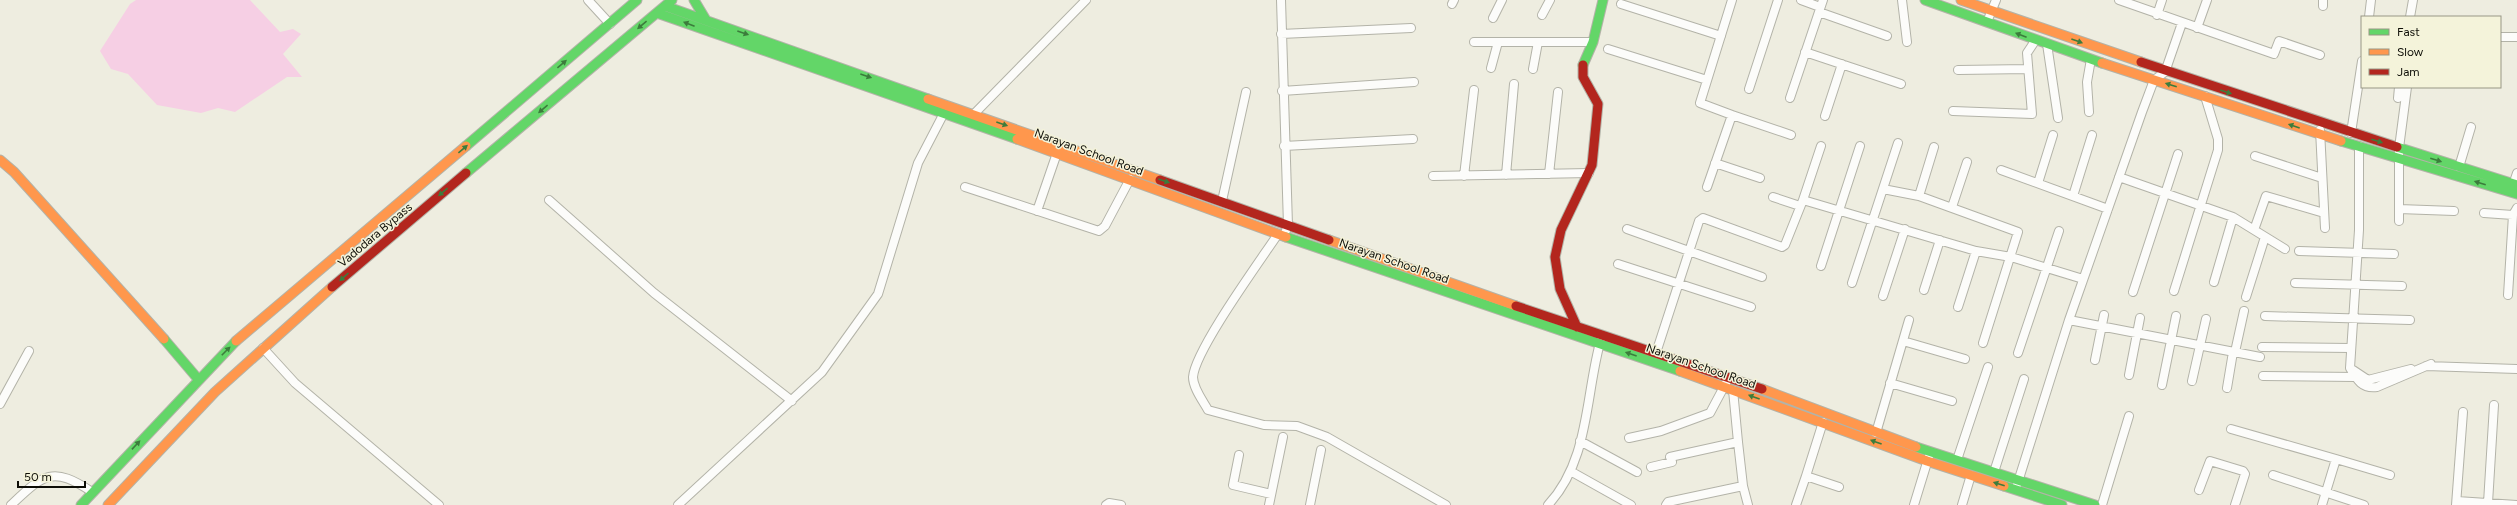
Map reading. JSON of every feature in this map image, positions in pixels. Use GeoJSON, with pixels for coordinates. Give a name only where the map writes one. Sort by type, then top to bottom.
{"type":"FeatureCollection","features":[{"type":"Feature","properties":{"kind":"main road","name":"Vadodara Bypass"},"geometry":{"type":"LineString","coordinates":[[81,505],[198,379],[238,339],[637,0]]}},
{"type":"Feature","properties":{"kind":"main road"},"geometry":{"type":"LineString","coordinates":[[694,0],[706,20]]}},
{"type":"Feature","properties":{"kind":"main road"},"geometry":{"type":"LineString","coordinates":[[1577,327],[1560,289],[1555,257],[1561,230],[1576,195],[1592,165],[1598,107],[1582,74],[1593,42],[1596,18],[1603,0]]}},
{"type":"Feature","properties":{"kind":"main road"},"geometry":{"type":"LineString","coordinates":[[1925,0],[1987,22],[2034,41],[2047,44],[2320,135],[2398,158],[2514,189]]}},
{"type":"Feature","properties":{"kind":"main road"},"geometry":{"type":"LineString","coordinates":[[1961,0],[2165,72],[2459,167],[2514,189]]}},
{"type":"Feature","properties":{"kind":"main road","name":"Vadodara Bypass"},"geometry":{"type":"LineString","coordinates":[[108,505],[135,473],[229,379],[364,259],[669,3]]}},
{"type":"Feature","properties":{"kind":"main road"},"geometry":{"type":"LineString","coordinates":[[669,3],[706,20],[1577,327],[1601,339],[1656,353],[1730,377],[1930,452],[2096,505]]}},
{"type":"Feature","properties":{"kind":"main road","name":"Narayan School Road"},"geometry":{"type":"LineString","coordinates":[[657,12],[720,36],[1130,179],[1281,235],[1601,339],[1733,390],[1927,461],[2062,505]]}},
{"type":"Feature","properties":{"kind":"main road"},"geometry":{"type":"LineString","coordinates":[[0,160],[14,172],[129,298],[198,379]]}},
{"type":"Feature","properties":{"kind":"street"},"geometry":{"type":"LineString","coordinates":[[588,0],[610,24]]}},
{"type":"Feature","properties":{"kind":"street"},"geometry":{"type":"LineString","coordinates":[[974,114],[1086,0]]}},
{"type":"Feature","properties":{"kind":"street"},"geometry":{"type":"LineString","coordinates":[[1281,0],[1282,91],[1288,225],[1235,298],[1203,351],[1194,370],[1194,383],[1208,410],[1259,424],[1297,426],[1316,432],[1348,448],[1446,505]]}},
{"type":"Feature","properties":{"kind":"street"},"geometry":{"type":"LineString","coordinates":[[1493,18],[1502,0]]}},
{"type":"Feature","properties":{"kind":"street"},"geometry":{"type":"LineString","coordinates":[[1542,15],[1550,0]]}},
{"type":"Feature","properties":{"kind":"street"},"geometry":{"type":"LineString","coordinates":[[1732,0],[1700,103],[1791,135]]}},
{"type":"Feature","properties":{"kind":"street"},"geometry":{"type":"LineString","coordinates":[[1749,89],[1778,0]]}},
{"type":"Feature","properties":{"kind":"street"},"geometry":{"type":"LineString","coordinates":[[1801,0],[1821,6],[1887,36]]}},
{"type":"Feature","properties":{"kind":"street"},"geometry":{"type":"LineString","coordinates":[[1902,0],[1907,42]]}},
{"type":"Feature","properties":{"kind":"street"},"geometry":{"type":"LineString","coordinates":[[1987,22],[1996,0]]}},
{"type":"Feature","properties":{"kind":"street"},"geometry":{"type":"LineString","coordinates":[[2119,0],[2157,15],[2274,54],[2279,41],[2320,55]]}},
{"type":"Feature","properties":{"kind":"street"},"geometry":{"type":"LineString","coordinates":[[2157,15],[2162,0]]}},
{"type":"Feature","properties":{"kind":"street"},"geometry":{"type":"LineString","coordinates":[[2197,28],[2207,0]]}},
{"type":"Feature","properties":{"kind":"street"},"geometry":{"type":"LineString","coordinates":[[2369,16],[2371,0]]}},
{"type":"Feature","properties":{"kind":"street"},"geometry":{"type":"LineString","coordinates":[[2410,16],[2413,0]]}},
{"type":"Feature","properties":{"kind":"street"},"geometry":{"type":"LineString","coordinates":[[1622,4],[1721,36]]}},
{"type":"Feature","properties":{"kind":"street"},"geometry":{"type":"LineString","coordinates":[[1790,98],[1821,6]]}},
{"type":"Feature","properties":{"kind":"street"},"geometry":{"type":"LineString","coordinates":[[2015,490],[2069,320],[2119,177],[2154,80],[2165,72],[2182,23]]}},
{"type":"Feature","properties":{"kind":"street"},"geometry":{"type":"LineString","coordinates":[[1281,34],[1412,28]]}},
{"type":"Feature","properties":{"kind":"street"},"geometry":{"type":"LineString","coordinates":[[2501,37],[2517,37]]}},
{"type":"Feature","properties":{"kind":"street"},"geometry":{"type":"LineString","coordinates":[[1952,111],[2032,114],[2028,50],[2034,41]]}},
{"type":"Feature","properties":{"kind":"street"},"geometry":{"type":"LineString","coordinates":[[1474,42],[1593,42]]}},
{"type":"Feature","properties":{"kind":"street"},"geometry":{"type":"LineString","coordinates":[[1491,68],[1498,42]]}},
{"type":"Feature","properties":{"kind":"street"},"geometry":{"type":"LineString","coordinates":[[1533,69],[1538,42]]}},
{"type":"Feature","properties":{"kind":"street"},"geometry":{"type":"LineString","coordinates":[[2047,44],[2058,118]]}},
{"type":"Feature","properties":{"kind":"street"},"geometry":{"type":"LineString","coordinates":[[1608,49],[1708,80]]}},
{"type":"Feature","properties":{"kind":"street"},"geometry":{"type":"LineString","coordinates":[[1805,52],[1901,84]]}},
{"type":"Feature","properties":{"kind":"street"},"geometry":{"type":"LineString","coordinates":[[2089,112],[2087,82],[2091,59]]}},
{"type":"Feature","properties":{"kind":"street"},"geometry":{"type":"LineString","coordinates":[[1825,116],[1842,64]]}},
{"type":"Feature","properties":{"kind":"street"},"geometry":{"type":"LineString","coordinates":[[2351,133],[2361,68]]}},
{"type":"Feature","properties":{"kind":"street"},"geometry":{"type":"LineString","coordinates":[[1958,70],[2028,69]]}},
{"type":"Feature","properties":{"kind":"street"},"geometry":{"type":"LineString","coordinates":[[1282,91],[1414,82]]}},
{"type":"Feature","properties":{"kind":"street"},"geometry":{"type":"LineString","coordinates":[[1506,175],[1514,84]]}},
{"type":"Feature","properties":{"kind":"street"},"geometry":{"type":"LineString","coordinates":[[2398,98],[2399,88]]}},
{"type":"Feature","properties":{"kind":"street"},"geometry":{"type":"LineString","coordinates":[[2399,221],[2398,158],[2406,88]]}},
{"type":"Feature","properties":{"kind":"street"},"geometry":{"type":"LineString","coordinates":[[1464,176],[1474,90]]}},
{"type":"Feature","properties":{"kind":"street"},"geometry":{"type":"LineString","coordinates":[[1222,201],[1246,92]]}},
{"type":"Feature","properties":{"kind":"street"},"geometry":{"type":"LineString","coordinates":[[1549,174],[1558,92]]}},
{"type":"Feature","properties":{"kind":"street"},"geometry":{"type":"LineString","coordinates":[[2174,291],[2218,146],[2205,96]]}},
{"type":"Feature","properties":{"kind":"street"},"geometry":{"type":"LineString","coordinates":[[678,505],[822,372],[875,300],[918,163],[944,114]]}},
{"type":"Feature","properties":{"kind":"street"},"geometry":{"type":"LineString","coordinates":[[1707,187],[1732,115]]}},
{"type":"Feature","properties":{"kind":"street"},"geometry":{"type":"LineString","coordinates":[[2320,123],[2325,228]]}},
{"type":"Feature","properties":{"kind":"street"},"geometry":{"type":"LineString","coordinates":[[2459,167],[2471,127]]}},
{"type":"Feature","properties":{"kind":"street"},"geometry":{"type":"LineString","coordinates":[[2038,183],[2053,135]]}},
{"type":"Feature","properties":{"kind":"street"},"geometry":{"type":"LineString","coordinates":[[2073,196],[2092,135]]}},
{"type":"Feature","properties":{"kind":"street"},"geometry":{"type":"LineString","coordinates":[[1284,146],[1413,139]]}},
{"type":"Feature","properties":{"kind":"street"},"geometry":{"type":"LineString","coordinates":[[1852,283],[1898,143]]}},
{"type":"Feature","properties":{"kind":"street"},"geometry":{"type":"LineString","coordinates":[[1656,353],[1699,221],[1703,218],[1784,246],[1802,203],[1821,146]]}},
{"type":"Feature","properties":{"kind":"street"},"geometry":{"type":"LineString","coordinates":[[1821,266],[1860,146]]}},
{"type":"Feature","properties":{"kind":"street"},"geometry":{"type":"LineString","coordinates":[[2359,146],[2358,252],[2354,318],[2350,348],[2350,368],[2360,384],[2369,388],[2377,387],[2431,364]]}},
{"type":"Feature","properties":{"kind":"street"},"geometry":{"type":"LineString","coordinates":[[1919,196],[1934,147]]}},
{"type":"Feature","properties":{"kind":"street"},"geometry":{"type":"LineString","coordinates":[[1037,211],[1057,153]]}},
{"type":"Feature","properties":{"kind":"street"},"geometry":{"type":"LineString","coordinates":[[2133,292],[2178,154]]}},
{"type":"Feature","properties":{"kind":"street"},"geometry":{"type":"LineString","coordinates":[[2255,156],[2322,178]]}},
{"type":"Feature","properties":{"kind":"street"},"geometry":{"type":"LineString","coordinates":[[1952,207],[1967,162]]}},
{"type":"Feature","properties":{"kind":"street"},"geometry":{"type":"LineString","coordinates":[[1715,163],[1760,178]]}},
{"type":"Feature","properties":{"kind":"street"},"geometry":{"type":"LineString","coordinates":[[2001,170],[2108,209]]}},
{"type":"Feature","properties":{"kind":"street"},"geometry":{"type":"LineString","coordinates":[[1433,176],[1589,173]]}},
{"type":"Feature","properties":{"kind":"street"},"geometry":{"type":"LineString","coordinates":[[2514,189],[2517,173]]}},
{"type":"Feature","properties":{"kind":"street"},"geometry":{"type":"LineString","coordinates":[[2119,177],[2200,205],[2232,218],[2285,249]]}},
{"type":"Feature","properties":{"kind":"street"},"geometry":{"type":"LineString","coordinates":[[964,187],[1095,230],[1102,230],[1130,179]]}},
{"type":"Feature","properties":{"kind":"street"},"geometry":{"type":"LineString","coordinates":[[1883,188],[1919,196],[2018,232],[1983,343]]}},
{"type":"Feature","properties":{"kind":"street"},"geometry":{"type":"LineString","coordinates":[[1773,196],[1839,211],[1905,229],[1976,251],[2011,257],[2083,279]]}},
{"type":"Feature","properties":{"kind":"street"},"geometry":{"type":"LineString","coordinates":[[2254,230],[2266,196],[2324,213]]}},
{"type":"Feature","properties":{"kind":"street"},"geometry":{"type":"LineString","coordinates":[[549,200],[654,293],[792,401]]}},
{"type":"Feature","properties":{"kind":"street"},"geometry":{"type":"LineString","coordinates":[[2399,210],[2454,211]]}},
{"type":"Feature","properties":{"kind":"street"},"geometry":{"type":"LineString","coordinates":[[2484,213],[2515,212],[2508,295]]}},
{"type":"Feature","properties":{"kind":"street"},"geometry":{"type":"LineString","coordinates":[[2214,282],[2232,218]]}},
{"type":"Feature","properties":{"kind":"street"},"geometry":{"type":"LineString","coordinates":[[1627,229],[1762,277]]}},
{"type":"Feature","properties":{"kind":"street"},"geometry":{"type":"LineString","coordinates":[[1883,296],[1905,229]]}},
{"type":"Feature","properties":{"kind":"street"},"geometry":{"type":"LineString","coordinates":[[2018,353],[2059,231]]}},
{"type":"Feature","properties":{"kind":"street"},"geometry":{"type":"LineString","coordinates":[[2246,297],[2265,237]]}},
{"type":"Feature","properties":{"kind":"street"},"geometry":{"type":"LineString","coordinates":[[1924,290],[1940,240]]}},
{"type":"Feature","properties":{"kind":"street"},"geometry":{"type":"LineString","coordinates":[[1958,307],[1976,251]]}},
{"type":"Feature","properties":{"kind":"street"},"geometry":{"type":"LineString","coordinates":[[2299,251],[2394,254]]}},
{"type":"Feature","properties":{"kind":"street"},"geometry":{"type":"LineString","coordinates":[[1618,264],[1752,307]]}},
{"type":"Feature","properties":{"kind":"street"},"geometry":{"type":"LineString","coordinates":[[2295,283],[2402,286]]}},
{"type":"Feature","properties":{"kind":"street"},"geometry":{"type":"LineString","coordinates":[[2227,388],[2244,311]]}},
{"type":"Feature","properties":{"kind":"street"},"geometry":{"type":"LineString","coordinates":[[2095,360],[2104,315]]}},
{"type":"Feature","properties":{"kind":"street"},"geometry":{"type":"LineString","coordinates":[[2162,385],[2176,316]]}},
{"type":"Feature","properties":{"kind":"street"},"geometry":{"type":"LineString","coordinates":[[2265,316],[2410,320]]}},
{"type":"Feature","properties":{"kind":"street"},"geometry":{"type":"LineString","coordinates":[[2129,375],[2140,318]]}},
{"type":"Feature","properties":{"kind":"street"},"geometry":{"type":"LineString","coordinates":[[2192,381],[2206,319]]}},
{"type":"Feature","properties":{"kind":"street"},"geometry":{"type":"LineString","coordinates":[[1876,433],[1909,320]]}},
{"type":"Feature","properties":{"kind":"street"},"geometry":{"type":"LineString","coordinates":[[2069,320],[2260,357]]}},
{"type":"Feature","properties":{"kind":"street"},"geometry":{"type":"LineString","coordinates":[[1548,505],[1559,494],[1572,472],[1580,441],[1601,339]]}},
{"type":"Feature","properties":{"kind":"street"},"geometry":{"type":"LineString","coordinates":[[1903,341],[1965,359]]}},
{"type":"Feature","properties":{"kind":"street"},"geometry":{"type":"LineString","coordinates":[[2262,347],[2350,348]]}},
{"type":"Feature","properties":{"kind":"street"},"geometry":{"type":"LineString","coordinates":[[264,348],[295,383],[439,505]]}},
{"type":"Feature","properties":{"kind":"street"},"geometry":{"type":"LineString","coordinates":[[0,404],[29,351]]}},
{"type":"Feature","properties":{"kind":"street"},"geometry":{"type":"LineString","coordinates":[[2350,368],[2368,380],[2431,364],[2517,369]]}},
{"type":"Feature","properties":{"kind":"street"},"geometry":{"type":"LineString","coordinates":[[1957,460],[1988,367]]}},
{"type":"Feature","properties":{"kind":"street"},"geometry":{"type":"LineString","coordinates":[[2263,376],[2355,377]]}},
{"type":"Feature","properties":{"kind":"street"},"geometry":{"type":"LineString","coordinates":[[1629,438],[1661,431],[1710,414],[1730,377]]}},
{"type":"Feature","properties":{"kind":"street"},"geometry":{"type":"LineString","coordinates":[[1994,472],[2024,379]]}},
{"type":"Feature","properties":{"kind":"street"},"geometry":{"type":"LineString","coordinates":[[1890,384],[1952,401]]}},
{"type":"Feature","properties":{"kind":"street"},"geometry":{"type":"LineString","coordinates":[[1733,390],[1743,486],[1748,505]]}},
{"type":"Feature","properties":{"kind":"street"},"geometry":{"type":"LineString","coordinates":[[2488,503],[2494,404]]}},
{"type":"Feature","properties":{"kind":"street"},"geometry":{"type":"LineString","coordinates":[[2463,412],[2457,503],[2517,504]]}},
{"type":"Feature","properties":{"kind":"street"},"geometry":{"type":"LineString","coordinates":[[2102,505],[2129,416]]}},
{"type":"Feature","properties":{"kind":"street"},"geometry":{"type":"LineString","coordinates":[[1796,505],[1823,422]]}},
{"type":"Feature","properties":{"kind":"street"},"geometry":{"type":"LineString","coordinates":[[2231,429],[2390,475]]}},
{"type":"Feature","properties":{"kind":"street"},"geometry":{"type":"LineString","coordinates":[[1269,505],[1283,436]]}},
{"type":"Feature","properties":{"kind":"street"},"geometry":{"type":"LineString","coordinates":[[1580,441],[1637,472]]}},
{"type":"Feature","properties":{"kind":"street"},"geometry":{"type":"LineString","coordinates":[[1651,467],[1672,462],[1670,457],[1738,442]]}},
{"type":"Feature","properties":{"kind":"street"},"geometry":{"type":"LineString","coordinates":[[1310,505],[1321,450]]}},
{"type":"Feature","properties":{"kind":"street"},"geometry":{"type":"LineString","coordinates":[[1914,505],[1930,452]]}},
{"type":"Feature","properties":{"kind":"street"},"geometry":{"type":"LineString","coordinates":[[1239,455],[1233,485],[1271,494]]}},
{"type":"Feature","properties":{"kind":"street"},"geometry":{"type":"LineString","coordinates":[[2322,505],[2336,460]]}},
{"type":"Feature","properties":{"kind":"street"},"geometry":{"type":"LineString","coordinates":[[2199,490],[2210,461],[2243,471],[2244,474],[2235,505]]}},
{"type":"Feature","properties":{"kind":"street"},"geometry":{"type":"LineString","coordinates":[[1572,472],[1631,505]]}},
{"type":"Feature","properties":{"kind":"street"},"geometry":{"type":"LineString","coordinates":[[1962,505],[1971,475]]}},
{"type":"Feature","properties":{"kind":"street"},"geometry":{"type":"LineString","coordinates":[[2273,475],[2364,505]]}},
{"type":"Feature","properties":{"kind":"street"},"geometry":{"type":"LineString","coordinates":[[11,505],[36,482],[49,477],[64,476],[92,492]]}},
{"type":"Feature","properties":{"kind":"street"},"geometry":{"type":"LineString","coordinates":[[1806,476],[1839,487]]}},
{"type":"Feature","properties":{"kind":"street"},"geometry":{"type":"LineString","coordinates":[[1666,505],[1668,502],[1743,486]]}},
{"type":"Feature","properties":{"kind":"street"},"geometry":{"type":"LineString","coordinates":[[1106,505],[1109,503],[1121,505]]}},
{"type":"Feature","properties":{"kind":"shaded area"},"geometry":{"type":"Polygon","coordinates":[[[136,0],[250,0],[280,32],[293,29],[301,34],[283,54],[302,77],[287,77],[235,112],[218,108],[201,113],[157,105],[128,74],[111,69],[100,51],[130,4],[136,0]]]}},
{"type":"Feature","properties":{"kind":"traffic: fast"},"geometry":{"type":"LineString","coordinates":[[466,146],[637,0]]}},
{"type":"Feature","properties":{"kind":"traffic: fast"},"geometry":{"type":"LineString","coordinates":[[466,173],[672,0]]}},
{"type":"Feature","properties":{"kind":"traffic: fast"},"geometry":{"type":"LineString","coordinates":[[694,0],[706,20]]}},
{"type":"Feature","properties":{"kind":"traffic: fast"},"geometry":{"type":"LineString","coordinates":[[1583,65],[1593,42],[1603,0]]}},
{"type":"Feature","properties":{"kind":"traffic: fast"},"geometry":{"type":"LineString","coordinates":[[1925,0],[2102,63]]}},
{"type":"Feature","properties":{"kind":"traffic: fast"},"geometry":{"type":"LineString","coordinates":[[665,6],[928,99]]}},
{"type":"Feature","properties":{"kind":"traffic: fast"},"geometry":{"type":"LineString","coordinates":[[657,13],[1017,139]]}},
{"type":"Feature","properties":{"kind":"traffic: fast"},"geometry":{"type":"LineString","coordinates":[[2341,141],[2517,194]]}},
{"type":"Feature","properties":{"kind":"traffic: fast"},"geometry":{"type":"LineString","coordinates":[[2397,147],[2517,185]]}},
{"type":"Feature","properties":{"kind":"traffic: fast"},"geometry":{"type":"LineString","coordinates":[[1286,237],[1680,371]]}},
{"type":"Feature","properties":{"kind":"traffic: fast"},"geometry":{"type":"LineString","coordinates":[[164,339],[198,379]]}},
{"type":"Feature","properties":{"kind":"traffic: fast"},"geometry":{"type":"LineString","coordinates":[[81,505],[236,341]]}},
{"type":"Feature","properties":{"kind":"traffic: fast"},"geometry":{"type":"LineString","coordinates":[[1916,447],[2095,505]]}},
{"type":"Feature","properties":{"kind":"traffic: fast"},"geometry":{"type":"LineString","coordinates":[[2004,486],[2062,505]]}},
{"type":"Feature","properties":{"kind":"traffic: slow"},"geometry":{"type":"LineString","coordinates":[[1961,0],[2141,62]]}},
{"type":"Feature","properties":{"kind":"traffic: slow"},"geometry":{"type":"LineString","coordinates":[[2102,63],[2341,141]]}},
{"type":"Feature","properties":{"kind":"traffic: slow"},"geometry":{"type":"LineString","coordinates":[[928,99],[1160,180]]}},
{"type":"Feature","properties":{"kind":"traffic: slow"},"geometry":{"type":"LineString","coordinates":[[1017,139],[1286,237]]}},
{"type":"Feature","properties":{"kind":"traffic: slow"},"geometry":{"type":"LineString","coordinates":[[236,341],[466,146]]}},
{"type":"Feature","properties":{"kind":"traffic: slow"},"geometry":{"type":"LineString","coordinates":[[0,160],[14,172],[164,339]]}},
{"type":"Feature","properties":{"kind":"traffic: slow"},"geometry":{"type":"LineString","coordinates":[[1329,240],[1516,306]]}},
{"type":"Feature","properties":{"kind":"traffic: slow"},"geometry":{"type":"LineString","coordinates":[[108,505],[215,392],[332,287]]}},
{"type":"Feature","properties":{"kind":"traffic: slow"},"geometry":{"type":"LineString","coordinates":[[1680,371],[1927,461],[2004,486]]}},
{"type":"Feature","properties":{"kind":"traffic: slow"},"geometry":{"type":"LineString","coordinates":[[1762,389],[1916,447]]}},
{"type":"Feature","properties":{"kind":"traffic: jam"},"geometry":{"type":"LineString","coordinates":[[2141,62],[2397,147]]}},
{"type":"Feature","properties":{"kind":"traffic: jam"},"geometry":{"type":"LineString","coordinates":[[1577,327],[1560,289],[1555,257],[1561,230],[1592,165],[1598,104],[1583,77],[1583,65]]}},
{"type":"Feature","properties":{"kind":"traffic: jam"},"geometry":{"type":"LineString","coordinates":[[332,287],[466,173]]}},
{"type":"Feature","properties":{"kind":"traffic: jam"},"geometry":{"type":"LineString","coordinates":[[1160,180],[1329,240]]}},
{"type":"Feature","properties":{"kind":"traffic: jam"},"geometry":{"type":"LineString","coordinates":[[1516,306],[1762,389]]}}]}
